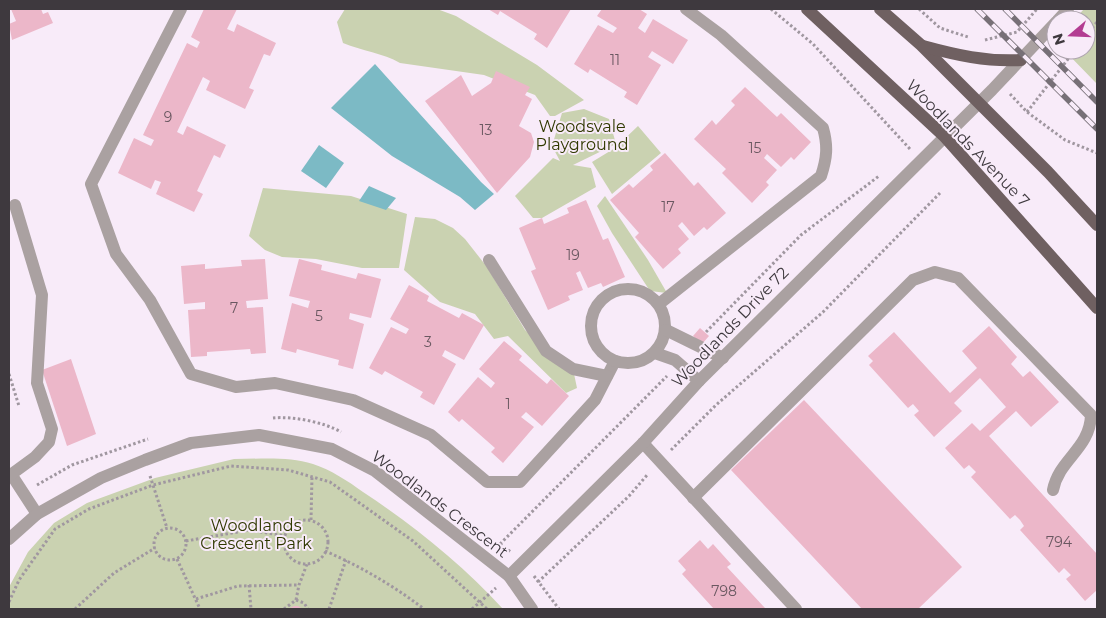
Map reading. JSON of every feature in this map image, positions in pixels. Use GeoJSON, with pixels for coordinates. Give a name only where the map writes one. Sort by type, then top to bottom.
{"type":"FeatureCollection","features":[{"type":"Feature","properties":{"kind":"main road","name":"Woodlands Avenue 7"},"geometry":{"type":"LineString","coordinates":[[807,9],[944,136],[1097,308]]}},
{"type":"Feature","properties":{"kind":"main road","name":"Woodlands Avenue 7"},"geometry":{"type":"LineString","coordinates":[[880,9],[921,45],[1048,172],[1097,225]]}},
{"type":"Feature","properties":{"kind":"main road"},"geometry":{"type":"LineString","coordinates":[[921,45],[977,59],[996,61],[1021,60]]}},
{"type":"Feature","properties":{"kind":"street"},"geometry":{"type":"LineString","coordinates":[[181,9],[92,184],[116,254],[150,300],[191,374],[236,387],[275,383],[353,400],[431,435],[487,482],[520,482],[595,400],[614,361]]}},
{"type":"Feature","properties":{"kind":"street"},"geometry":{"type":"LineString","coordinates":[[659,304],[821,176],[826,161],[827,144],[823,128],[721,35],[686,9]]}},
{"type":"Feature","properties":{"kind":"street","name":"Woodlands Drive 72"},"geometry":{"type":"LineString","coordinates":[[509,576],[643,442],[699,380],[1046,33]]}},
{"type":"Feature","properties":{"kind":"street"},"geometry":{"type":"LineString","coordinates":[[15,205],[42,295],[37,383],[50,416],[52,429],[49,442],[35,457],[10,475],[37,514]]}},
{"type":"Feature","properties":{"kind":"street"},"geometry":{"type":"LineString","coordinates":[[489,260],[546,351],[573,369],[607,376]]}},
{"type":"Feature","properties":{"kind":"street"},"geometry":{"type":"LineString","coordinates":[[693,498],[913,280],[935,272],[958,278],[1091,415],[1088,435],[1057,476],[1053,490]]}},
{"type":"Feature","properties":{"kind":"street"},"geometry":{"type":"LineString","coordinates":[[628,288],[645,292],[659,304],[665,316],[666,330],[663,342],[655,353],[643,361],[629,364],[614,361],[602,354],[593,339],[591,321],[597,304],[611,292],[628,288]]}},
{"type":"Feature","properties":{"kind":"street"},"geometry":{"type":"LineString","coordinates":[[666,330],[723,358]]}},
{"type":"Feature","properties":{"kind":"street"},"geometry":{"type":"LineString","coordinates":[[655,353],[675,360],[699,380]]}},
{"type":"Feature","properties":{"kind":"street","name":"Woodlands Crescent"},"geometry":{"type":"LineString","coordinates":[[9,539],[37,514],[101,478],[191,443],[259,436],[332,449],[375,472],[509,576],[532,609]]}},
{"type":"Feature","properties":{"kind":"street"},"geometry":{"type":"LineString","coordinates":[[643,442],[796,609]]}},
{"type":"Feature","properties":{"kind":"path"},"geometry":{"type":"LineString","coordinates":[[771,9],[813,44],[911,150]]}},
{"type":"Feature","properties":{"kind":"path"},"geometry":{"type":"LineString","coordinates":[[979,41],[1001,38],[1017,32],[1037,9]]}},
{"type":"Feature","properties":{"kind":"path"},"geometry":{"type":"LineString","coordinates":[[1028,112],[1068,60]]}},
{"type":"Feature","properties":{"kind":"path"},"geometry":{"type":"LineString","coordinates":[[538,582],[629,496],[660,461],[716,405],[823,312],[940,193]]}},
{"type":"Feature","properties":{"kind":"path"},"geometry":{"type":"LineString","coordinates":[[9,374],[19,406]]}},
{"type":"Feature","properties":{"kind":"path"},"geometry":{"type":"LineString","coordinates":[[263,419],[283,417],[334,428],[349,437]]}},
{"type":"Feature","properties":{"kind":"path"},"geometry":{"type":"LineString","coordinates":[[23,494],[72,465],[139,440],[158,436]]}},
{"type":"Feature","properties":{"kind":"path"},"geometry":{"type":"LineString","coordinates":[[145,460],[167,528]]}},
{"type":"Feature","properties":{"kind":"path"},"geometry":{"type":"LineString","coordinates":[[9,602],[19,580],[55,529],[88,509],[153,485],[231,466],[288,470],[330,482],[413,541],[487,609]]}},
{"type":"Feature","properties":{"kind":"path"},"geometry":{"type":"LineString","coordinates":[[311,520],[312,476]]}},
{"type":"Feature","properties":{"kind":"path"},"geometry":{"type":"LineString","coordinates":[[311,520],[317,523],[326,534],[328,540],[326,551],[320,559],[307,564],[300,563],[288,554],[285,547],[285,536],[291,526],[297,522],[311,520]]}},
{"type":"Feature","properties":{"kind":"path"},"geometry":{"type":"LineString","coordinates":[[167,528],[178,529],[185,536],[185,552],[177,559],[162,558],[155,548],[155,538],[162,530],[167,528]]}},
{"type":"Feature","properties":{"kind":"path"},"geometry":{"type":"LineString","coordinates":[[186,542],[249,530],[285,536]]}},
{"type":"Feature","properties":{"kind":"path"},"geometry":{"type":"LineString","coordinates":[[493,539],[523,561],[559,609]]}},
{"type":"Feature","properties":{"kind":"path"},"geometry":{"type":"LineString","coordinates":[[75,609],[114,573],[155,548]]}},
{"type":"Feature","properties":{"kind":"path"},"geometry":{"type":"LineString","coordinates":[[326,551],[346,560],[406,595],[421,608]]}},
{"type":"Feature","properties":{"kind":"path"},"geometry":{"type":"LineString","coordinates":[[177,559],[200,609]]}},
{"type":"Feature","properties":{"kind":"path"},"geometry":{"type":"LineString","coordinates":[[329,609],[346,560]]}},
{"type":"Feature","properties":{"kind":"path"},"geometry":{"type":"LineString","coordinates":[[296,600],[299,585],[307,564]]}},
{"type":"Feature","properties":{"kind":"path"},"geometry":{"type":"LineString","coordinates":[[472,609],[509,576]]}},
{"type":"Feature","properties":{"kind":"path"},"geometry":{"type":"LineString","coordinates":[[249,585],[252,609]]}},
{"type":"Feature","properties":{"kind":"path"},"geometry":{"type":"LineString","coordinates":[[196,599],[238,586],[299,585]]}},
{"type":"Feature","properties":{"kind":"path"},"geometry":{"type":"LineString","coordinates":[[284,609],[292,601],[296,600],[304,603],[308,609]]}},
{"type":"Feature","properties":{"kind":"green space"},"geometry":{"type":"Polygon","coordinates":[[[345,9],[437,9],[456,16],[537,65],[584,100],[555,116],[550,116],[535,95],[484,75],[400,63],[350,46],[343,43],[337,22],[345,9]]]}},
{"type":"Feature","properties":{"kind":"green space"},"geometry":{"type":"Polygon","coordinates":[[[1097,9],[1097,84],[1074,60],[1096,60],[1096,10],[1083,10],[1097,9]]]}},
{"type":"Feature","properties":{"kind":"green space","name":"Woodsvale Playground"},"geometry":{"type":"Polygon","coordinates":[[[584,109],[609,119],[616,144],[573,165],[591,168],[596,187],[542,218],[533,218],[515,196],[553,158],[560,161],[552,146],[562,113],[584,109]]]}},
{"type":"Feature","properties":{"kind":"green space"},"geometry":{"type":"Polygon","coordinates":[[[638,126],[661,153],[612,194],[592,162],[615,148],[638,126]]]}},
{"type":"Feature","properties":{"kind":"green space"},"geometry":{"type":"Polygon","coordinates":[[[263,188],[351,196],[407,214],[399,268],[362,268],[316,259],[282,257],[265,250],[249,236],[263,188]]]}},
{"type":"Feature","properties":{"kind":"green space"},"geometry":{"type":"Polygon","coordinates":[[[605,196],[648,260],[667,293],[650,291],[612,233],[597,206],[605,196]]]}},
{"type":"Feature","properties":{"kind":"green space"},"geometry":{"type":"Polygon","coordinates":[[[415,217],[435,219],[453,228],[465,239],[487,267],[525,330],[573,369],[577,388],[566,393],[508,336],[494,339],[475,314],[440,302],[404,270],[415,217]]]}},
{"type":"Feature","properties":{"kind":"green space","name":"Woodlands Crescent Park"},"geometry":{"type":"Polygon","coordinates":[[[274,458],[303,461],[339,476],[437,546],[503,609],[9,609],[9,587],[28,552],[54,523],[87,503],[155,478],[234,459],[274,458]]]}},
{"type":"Feature","properties":{"kind":"water"},"geometry":{"type":"Polygon","coordinates":[[[375,64],[494,194],[475,210],[460,197],[392,156],[331,108],[375,64]]]}},
{"type":"Feature","properties":{"kind":"water"},"geometry":{"type":"Polygon","coordinates":[[[319,145],[344,163],[326,188],[301,171],[319,145]]]}},
{"type":"Feature","properties":{"kind":"water"},"geometry":{"type":"Polygon","coordinates":[[[369,186],[396,198],[386,210],[359,201],[369,186]]]}},
{"type":"Feature","properties":{"kind":"building"},"geometry":{"type":"Polygon","coordinates":[[[11,9],[41,9],[43,14],[48,12],[53,23],[12,40],[9,24],[16,21],[11,9]]]}},
{"type":"Feature","properties":{"kind":"building"},"geometry":{"type":"Polygon","coordinates":[[[204,9],[237,9],[227,29],[234,32],[237,24],[276,43],[270,56],[264,54],[249,88],[254,90],[245,109],[206,90],[210,81],[203,77],[177,132],[183,135],[187,126],[226,145],[220,158],[214,155],[197,191],[203,194],[194,212],[156,194],[161,182],[155,180],[151,189],[118,173],[134,138],[151,146],[154,140],[143,135],[187,43],[197,48],[200,42],[191,37],[204,9]]]}},
{"type":"Feature","properties":{"kind":"building"},"geometry":{"type":"Polygon","coordinates":[[[488,9],[571,9],[547,48],[534,39],[537,34],[500,11],[498,15],[488,9]]]}},
{"type":"Feature","properties":{"kind":"building"},"geometry":{"type":"Polygon","coordinates":[[[602,9],[639,9],[647,14],[638,28],[645,33],[653,19],[688,40],[673,64],[652,51],[648,57],[661,65],[637,105],[624,97],[627,92],[590,69],[588,73],[574,64],[598,25],[613,33],[617,28],[597,16],[602,9]]]}},
{"type":"Feature","properties":{"kind":"building"},"geometry":{"type":"Polygon","coordinates":[[[496,71],[530,87],[525,95],[532,99],[519,126],[531,133],[534,142],[530,157],[497,193],[425,101],[461,75],[472,96],[491,83],[496,71]]]}},
{"type":"Feature","properties":{"kind":"building"},"geometry":{"type":"Polygon","coordinates":[[[745,87],[777,117],[781,113],[811,142],[794,160],[791,157],[781,167],[767,154],[764,158],[777,170],[766,182],[769,185],[752,203],[722,173],[726,169],[694,139],[712,120],[716,125],[735,105],[731,101],[745,87]]]}},
{"type":"Feature","properties":{"kind":"building"},"geometry":{"type":"Polygon","coordinates":[[[665,153],[694,186],[698,182],[726,213],[707,230],[704,227],[694,236],[682,222],[678,226],[689,239],[678,249],[681,253],[663,269],[635,237],[639,233],[610,200],[629,184],[633,188],[653,170],[650,166],[665,153]]]}},
{"type":"Feature","properties":{"kind":"building"},"geometry":{"type":"Polygon","coordinates":[[[586,200],[603,240],[608,238],[625,277],[603,287],[601,283],[588,288],[580,271],[576,273],[583,290],[568,296],[570,300],[548,310],[531,271],[536,269],[519,228],[542,218],[544,224],[569,213],[567,208],[586,200]]]}},
{"type":"Feature","properties":{"kind":"building"},"geometry":{"type":"Polygon","coordinates":[[[265,259],[268,299],[246,301],[247,308],[263,307],[266,353],[251,354],[250,349],[207,352],[207,356],[191,357],[188,310],[205,309],[205,302],[184,304],[181,266],[205,264],[205,269],[242,266],[241,260],[265,259]]]}},
{"type":"Feature","properties":{"kind":"building"},"geometry":{"type":"Polygon","coordinates":[[[299,259],[322,265],[321,270],[356,279],[358,273],[381,279],[371,318],[350,313],[349,319],[364,324],[353,369],[338,365],[339,360],[297,349],[296,353],[281,349],[292,303],[308,308],[310,301],[289,296],[299,259]]]}},
{"type":"Feature","properties":{"kind":"building"},"geometry":{"type":"Polygon","coordinates":[[[409,285],[429,296],[427,301],[459,318],[462,313],[484,325],[464,360],[445,350],[442,356],[456,364],[434,405],[420,397],[423,392],[385,371],[382,375],[369,368],[391,327],[406,334],[409,329],[390,319],[409,285]]]}},
{"type":"Feature","properties":{"kind":"building"},"geometry":{"type":"Polygon","coordinates":[[[989,326],[1017,357],[1011,364],[1023,377],[1030,371],[1059,402],[1031,427],[1016,411],[989,436],[1097,554],[1097,590],[1085,601],[1066,579],[1071,575],[1064,568],[1059,573],[1020,530],[1024,526],[1020,520],[1015,515],[1010,519],[971,477],[976,472],[969,465],[964,469],[945,448],[972,423],[980,431],[1006,407],[980,378],[954,403],[962,411],[934,437],[914,415],[919,411],[913,404],[908,408],[869,365],[873,361],[868,356],[894,332],[950,393],[977,368],[962,351],[989,326]]]}},
{"type":"Feature","properties":{"kind":"building"},"geometry":{"type":"Polygon","coordinates":[[[700,328],[709,336],[702,344],[693,336],[700,328]]]}},
{"type":"Feature","properties":{"kind":"building"},"geometry":{"type":"Polygon","coordinates":[[[504,341],[522,356],[519,360],[547,384],[551,379],[569,396],[542,426],[526,412],[521,417],[534,427],[503,463],[491,452],[495,448],[462,419],[459,422],[448,412],[478,377],[491,388],[495,383],[479,369],[504,341]]]}},
{"type":"Feature","properties":{"kind":"building"},"geometry":{"type":"Polygon","coordinates":[[[71,359],[96,434],[67,446],[42,370],[71,359]]]}},
{"type":"Feature","properties":{"kind":"building"},"geometry":{"type":"Polygon","coordinates":[[[804,400],[962,567],[918,609],[862,609],[731,470],[804,400]]]}},
{"type":"Feature","properties":{"kind":"building"},"geometry":{"type":"Polygon","coordinates":[[[700,540],[708,549],[713,544],[731,564],[727,567],[765,608],[714,609],[682,574],[686,570],[678,561],[700,540]]]}},
{"type":"Feature","properties":{"kind":"building"},"geometry":{"type":"Polygon","coordinates":[[[298,606],[303,609],[288,609],[298,606]]]}},
{"type":"Feature","properties":{"kind":"railway"},"geometry":{"type":"LineString","coordinates":[[977,9],[1097,129]]}},
{"type":"Feature","properties":{"kind":"railway"},"geometry":{"type":"LineString","coordinates":[[1005,9],[1097,102]]}}]}
